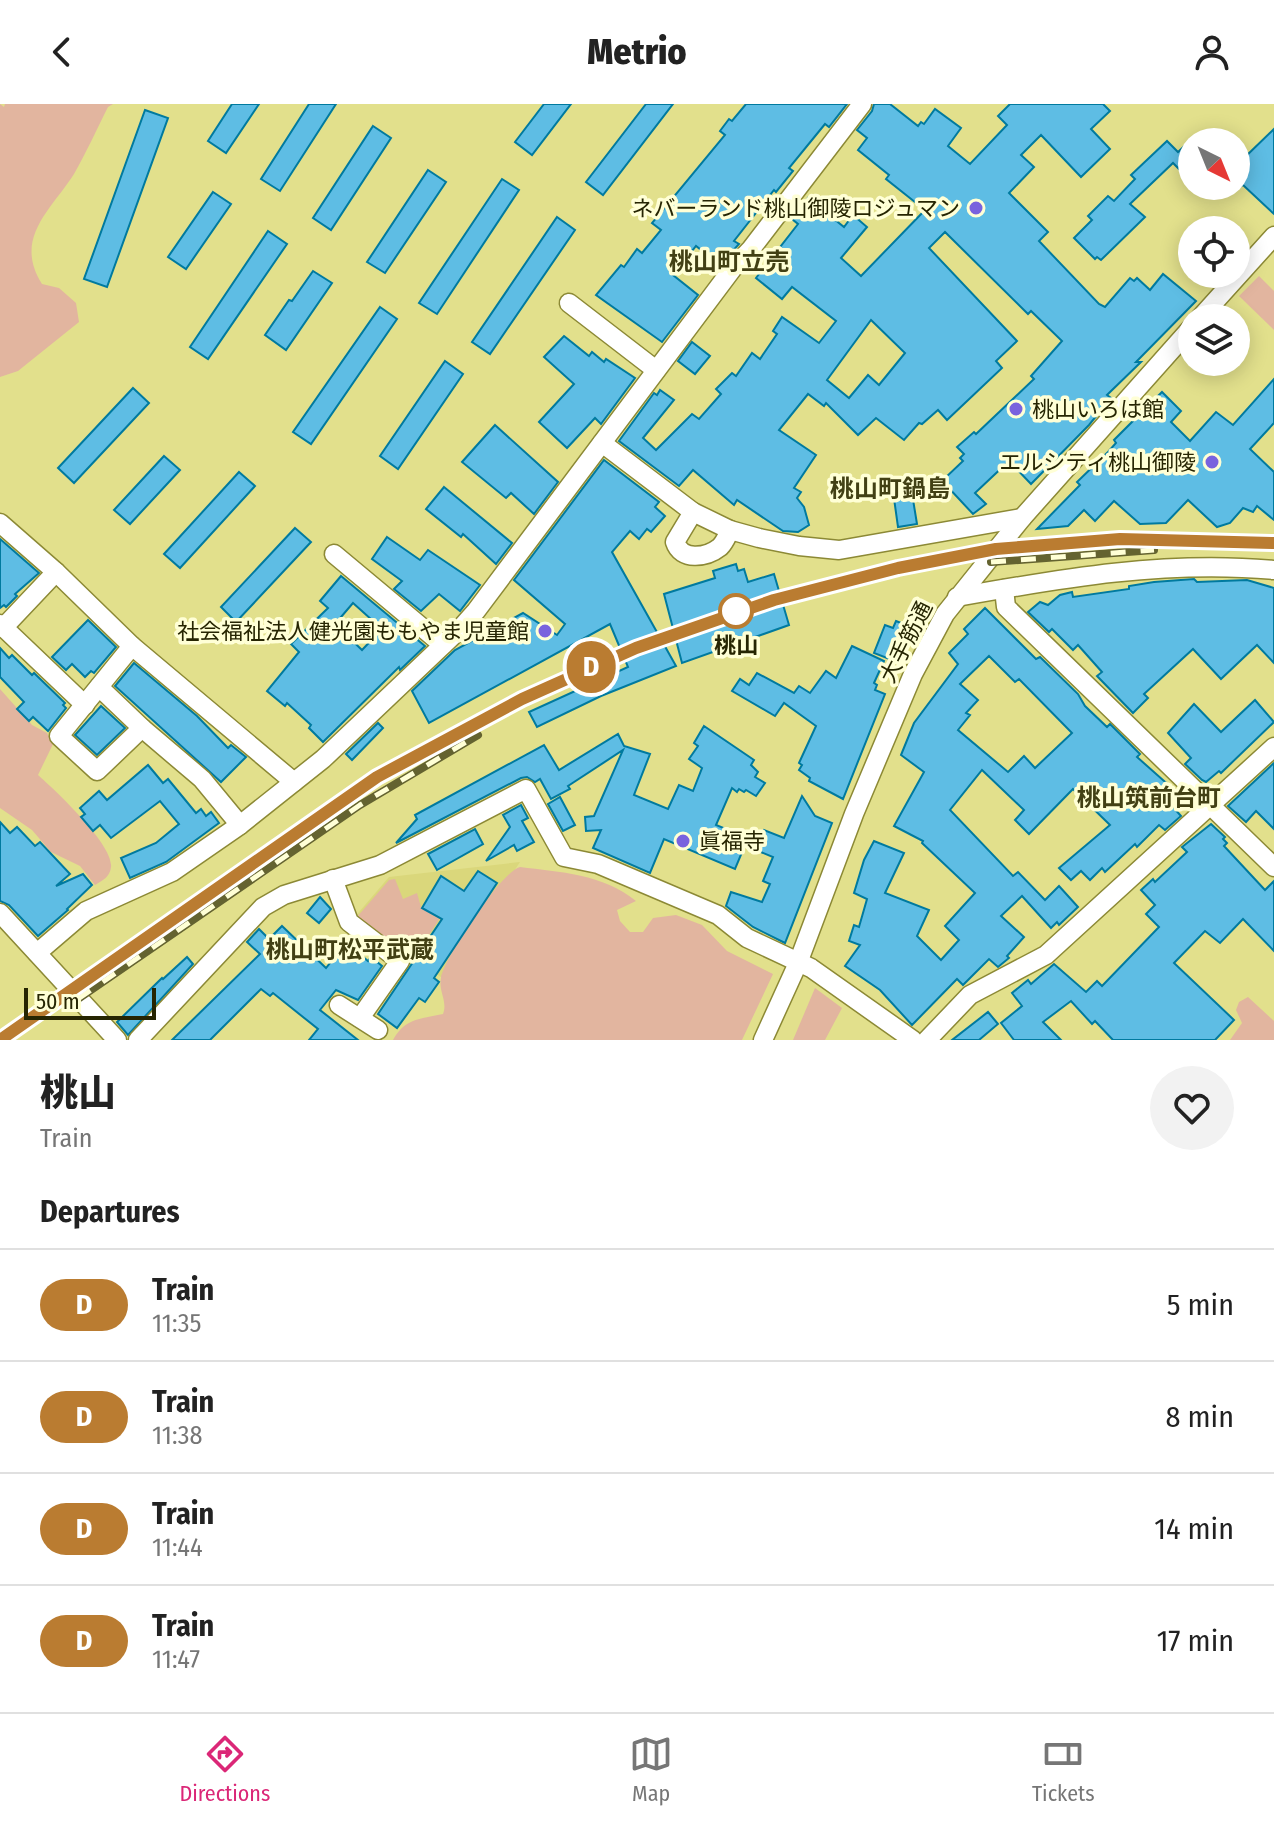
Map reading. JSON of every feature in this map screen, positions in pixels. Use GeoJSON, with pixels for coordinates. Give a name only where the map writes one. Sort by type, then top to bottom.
{"type":"FeatureCollection","features":[{"type":"Feature","properties":{"kind":"street"},"geometry":{"type":"LineString","coordinates":[[37,953],[86,911],[172,872],[240,825],[323,759],[443,645],[476,611],[733,268],[751,249],[862,104]]}},
{"type":"Feature","properties":{"kind":"street"},"geometry":{"type":"LineString","coordinates":[[1213,304],[1274,236]]}},
{"type":"Feature","properties":{"kind":"street"},"geometry":{"type":"LineString","coordinates":[[569,303],[656,370]]}},
{"type":"Feature","properties":{"kind":"street","name":"大手筋通"},"geometry":{"type":"LineString","coordinates":[[763,1040],[798,963],[854,814],[931,638],[957,597],[1022,518],[1178,343]]}},
{"type":"Feature","properties":{"kind":"street"},"geometry":{"type":"LineString","coordinates":[[602,443],[693,512],[730,530],[799,546],[839,550],[1022,518]]}},
{"type":"Feature","properties":{"kind":"street"},"geometry":{"type":"LineString","coordinates":[[693,512],[675,542],[680,553],[686,556],[713,551],[730,530]]}},
{"type":"Feature","properties":{"kind":"street"},"geometry":{"type":"LineString","coordinates":[[0,523],[132,646],[294,782]]}},
{"type":"Feature","properties":{"kind":"street"},"geometry":{"type":"LineString","coordinates":[[334,554],[443,645]]}},
{"type":"Feature","properties":{"kind":"street"},"geometry":{"type":"LineString","coordinates":[[957,597],[1087,574],[1168,566],[1274,570]]}},
{"type":"Feature","properties":{"kind":"street"},"geometry":{"type":"LineString","coordinates":[[56,572],[1,626],[85,705]]}},
{"type":"Feature","properties":{"kind":"street"},"geometry":{"type":"LineString","coordinates":[[1004,589],[1006,607],[1274,867]]}},
{"type":"Feature","properties":{"kind":"street"},"geometry":{"type":"LineString","coordinates":[[132,646],[59,736],[97,771],[142,728]]}},
{"type":"Feature","properties":{"kind":"street"},"geometry":{"type":"LineString","coordinates":[[99,687],[202,779],[240,825]]}},
{"type":"Feature","properties":{"kind":"street"},"geometry":{"type":"LineString","coordinates":[[927,1040],[970,995],[1029,967],[1046,955],[1274,747]]}},
{"type":"Feature","properties":{"kind":"street"},"geometry":{"type":"LineString","coordinates":[[138,1040],[263,907],[284,895],[380,865],[526,789],[564,857],[598,864],[718,915],[747,938],[811,968],[913,1040]]}},
{"type":"Feature","properties":{"kind":"street"},"geometry":{"type":"LineString","coordinates":[[333,879],[349,922],[400,961],[360,1018]]}},
{"type":"Feature","properties":{"kind":"street"},"geometry":{"type":"LineString","coordinates":[[0,913],[117,1040]]}},
{"type":"Feature","properties":{"kind":"street"},"geometry":{"type":"LineString","coordinates":[[339,1005],[378,1030]]}},
{"type":"Feature","properties":{"kind":"shaded area"},"geometry":{"type":"Polygon","coordinates":[[[0,104],[4,107],[5,104],[113,104],[108,107],[74,174],[46,212],[33,238],[34,268],[42,284],[59,288],[76,303],[79,322],[18,371],[0,377],[0,104]]]}},
{"type":"Feature","properties":{"kind":"shaded area"},"geometry":{"type":"Polygon","coordinates":[[[1259,276],[1274,291],[1274,330],[1239,296],[1259,276]]]}},
{"type":"Feature","properties":{"kind":"shaded area"},"geometry":{"type":"Polygon","coordinates":[[[0,689],[32,725],[47,733],[53,744],[38,775],[82,818],[109,857],[109,873],[95,885],[80,866],[51,852],[32,830],[0,808],[0,689]]]}},
{"type":"Feature","properties":{"kind":"shaded area"},"geometry":{"type":"Polygon","coordinates":[[[520,862],[444,979],[353,919],[389,877],[520,862]]]}},
{"type":"Feature","properties":{"kind":"shaded area"},"geometry":{"type":"Polygon","coordinates":[[[520,867],[581,876],[610,885],[636,901],[617,910],[620,921],[630,932],[643,932],[653,918],[676,915],[702,925],[727,951],[773,974],[742,1040],[393,1040],[408,1023],[443,1014],[441,978],[452,952],[487,899],[520,867]]]}},
{"type":"Feature","properties":{"kind":"shaded area"},"geometry":{"type":"Polygon","coordinates":[[[395,879],[403,899],[417,893],[421,907],[440,918],[414,958],[357,917],[389,880],[395,879]]]}},
{"type":"Feature","properties":{"kind":"shaded area"},"geometry":{"type":"Polygon","coordinates":[[[815,988],[842,1008],[825,1040],[793,1040],[815,988]]]}},
{"type":"Feature","properties":{"kind":"shaded area"},"geometry":{"type":"Polygon","coordinates":[[[1248,997],[1274,1021],[1274,1040],[1230,1040],[1242,1023],[1236,1010],[1239,1002],[1248,997]]]}},
{"type":"Feature","properties":{"kind":"building"},"geometry":{"type":"Polygon","coordinates":[[[232,104],[259,104],[226,153],[208,141],[232,104]]]}},
{"type":"Feature","properties":{"kind":"building"},"geometry":{"type":"Polygon","coordinates":[[[309,104],[336,104],[280,191],[261,179],[309,104]]]}},
{"type":"Feature","properties":{"kind":"building"},"geometry":{"type":"Polygon","coordinates":[[[544,104],[571,104],[532,155],[515,142],[544,104]]]}},
{"type":"Feature","properties":{"kind":"building"},"geometry":{"type":"Polygon","coordinates":[[[646,104],[673,104],[603,195],[586,182],[646,104]]]}},
{"type":"Feature","properties":{"kind":"building"},"geometry":{"type":"Polygon","coordinates":[[[746,104],[847,104],[829,127],[825,124],[789,168],[793,171],[734,241],[739,244],[720,265],[696,246],[673,275],[698,295],[662,342],[596,295],[637,249],[642,253],[661,230],[652,223],[725,135],[720,131],[729,119],[732,121],[746,104]]]}},
{"type":"Feature","properties":{"kind":"building"},"geometry":{"type":"Polygon","coordinates":[[[874,104],[890,104],[918,126],[921,122],[924,124],[935,109],[961,128],[948,146],[970,164],[1007,125],[998,116],[1010,104],[1103,104],[1110,111],[1091,129],[1110,149],[1081,177],[1041,135],[1021,155],[1034,167],[1009,193],[1048,232],[1039,241],[1099,304],[1105,307],[1130,278],[1134,281],[1137,278],[1150,290],[1163,274],[1196,301],[1193,304],[1178,304],[1178,319],[1107,395],[1111,398],[1089,425],[1031,484],[1009,461],[975,493],[986,504],[973,514],[946,485],[945,478],[963,461],[960,458],[964,454],[957,447],[974,432],[976,434],[1034,379],[1031,376],[1062,341],[1031,311],[1028,314],[945,232],[929,248],[1017,341],[996,361],[1002,368],[947,420],[938,410],[922,424],[919,423],[904,440],[876,418],[858,435],[826,403],[824,406],[808,394],[779,430],[816,455],[794,488],[801,492],[797,498],[804,507],[809,525],[798,532],[783,531],[737,500],[734,505],[693,470],[679,486],[619,441],[654,393],[657,395],[660,390],[674,400],[643,438],[656,450],[692,414],[699,419],[721,394],[716,389],[732,373],[736,376],[752,353],[760,359],[777,334],[773,331],[782,317],[819,343],[836,321],[792,287],[782,299],[756,278],[798,224],[792,219],[808,198],[844,227],[853,215],[867,227],[841,258],[861,276],[925,210],[886,179],[889,175],[858,150],[867,138],[857,130],[874,104]],[[871,320],[827,380],[849,398],[868,375],[879,385],[905,353],[871,320]]]}},
{"type":"Feature","properties":{"kind":"building"},"geometry":{"type":"Polygon","coordinates":[[[145,110],[168,118],[107,287],[84,279],[145,110]]]}},
{"type":"Feature","properties":{"kind":"building"},"geometry":{"type":"Polygon","coordinates":[[[373,126],[391,138],[331,230],[313,218],[373,126]]]}},
{"type":"Feature","properties":{"kind":"building"},"geometry":{"type":"Polygon","coordinates":[[[1274,129],[1274,214],[1250,192],[1250,152],[1274,129]]]}},
{"type":"Feature","properties":{"kind":"building"},"geometry":{"type":"Polygon","coordinates":[[[1167,141],[1178,152],[1178,168],[1173,163],[1130,204],[1145,217],[1101,260],[1095,259],[1074,238],[1092,220],[1088,216],[1108,196],[1114,201],[1135,179],[1131,175],[1167,141]]]}},
{"type":"Feature","properties":{"kind":"building"},"geometry":{"type":"Polygon","coordinates":[[[428,170],[446,182],[385,273],[367,262],[428,170]]]}},
{"type":"Feature","properties":{"kind":"building"},"geometry":{"type":"Polygon","coordinates":[[[502,179],[519,190],[437,314],[419,303],[502,179]]]}},
{"type":"Feature","properties":{"kind":"building"},"geometry":{"type":"Polygon","coordinates":[[[213,192],[231,204],[186,269],[168,257],[213,192]]]}},
{"type":"Feature","properties":{"kind":"building"},"geometry":{"type":"Polygon","coordinates":[[[557,217],[575,230],[490,354],[472,342],[557,217]]]}},
{"type":"Feature","properties":{"kind":"building"},"geometry":{"type":"Polygon","coordinates":[[[268,231],[287,244],[208,359],[190,347],[268,231]]]}},
{"type":"Feature","properties":{"kind":"building"},"geometry":{"type":"Polygon","coordinates":[[[313,271],[332,283],[286,350],[265,335],[313,271]]]}},
{"type":"Feature","properties":{"kind":"building"},"geometry":{"type":"Polygon","coordinates":[[[380,307],[397,319],[311,444],[293,432],[380,307]]]}},
{"type":"Feature","properties":{"kind":"building"},"geometry":{"type":"Polygon","coordinates":[[[564,336],[589,356],[592,352],[635,378],[601,424],[595,418],[567,448],[539,422],[574,384],[544,357],[564,336]]]}},
{"type":"Feature","properties":{"kind":"building"},"geometry":{"type":"Polygon","coordinates":[[[692,342],[710,356],[695,374],[678,361],[692,342]]]}},
{"type":"Feature","properties":{"kind":"building"},"geometry":{"type":"Polygon","coordinates":[[[445,361],[463,374],[398,469],[380,456],[445,361]]]}},
{"type":"Feature","properties":{"kind":"building"},"geometry":{"type":"Polygon","coordinates":[[[1274,379],[1274,423],[1250,449],[1274,472],[1274,520],[1257,506],[1253,512],[1243,508],[1230,523],[1217,527],[1188,500],[1166,523],[1140,524],[1114,501],[1095,521],[1084,510],[1068,526],[1037,529],[1080,485],[1077,482],[1116,443],[1114,440],[1162,392],[1181,411],[1171,422],[1190,441],[1216,412],[1233,425],[1274,379]]]}},
{"type":"Feature","properties":{"kind":"building"},"geometry":{"type":"Polygon","coordinates":[[[133,388],[149,403],[74,483],[58,468],[133,388]]]}},
{"type":"Feature","properties":{"kind":"building"},"geometry":{"type":"Polygon","coordinates":[[[495,425],[558,482],[534,514],[511,493],[506,498],[462,462],[495,425]]]}},
{"type":"Feature","properties":{"kind":"building"},"geometry":{"type":"Polygon","coordinates":[[[164,456],[180,470],[130,524],[114,510],[164,456]]]}},
{"type":"Feature","properties":{"kind":"building"},"geometry":{"type":"Polygon","coordinates":[[[604,460],[659,502],[655,507],[665,516],[651,532],[647,529],[639,539],[630,531],[612,552],[676,666],[601,696],[537,727],[529,712],[628,667],[610,624],[429,723],[412,691],[455,650],[523,613],[557,635],[565,624],[514,580],[604,460]]]}},
{"type":"Feature","properties":{"kind":"building"},"geometry":{"type":"Polygon","coordinates":[[[239,472],[255,486],[180,568],[164,554],[239,472]]]}},
{"type":"Feature","properties":{"kind":"building"},"geometry":{"type":"Polygon","coordinates":[[[910,481],[917,524],[898,527],[892,484],[910,481]]]}},
{"type":"Feature","properties":{"kind":"building"},"geometry":{"type":"Polygon","coordinates":[[[444,487],[512,543],[496,564],[463,534],[461,537],[426,509],[444,487]]]}},
{"type":"Feature","properties":{"kind":"building"},"geometry":{"type":"Polygon","coordinates":[[[295,528],[311,542],[236,622],[221,607],[295,528]]]}},
{"type":"Feature","properties":{"kind":"building"},"geometry":{"type":"Polygon","coordinates":[[[387,537],[420,560],[428,550],[480,585],[460,611],[439,594],[421,611],[394,589],[402,581],[372,559],[387,537]]]}},
{"type":"Feature","properties":{"kind":"building"},"geometry":{"type":"Polygon","coordinates":[[[0,539],[39,573],[15,594],[17,596],[6,607],[0,608],[0,539]]]}},
{"type":"Feature","properties":{"kind":"building"},"geometry":{"type":"Polygon","coordinates":[[[736,564],[738,571],[744,569],[748,582],[774,574],[789,625],[682,663],[664,594],[715,578],[713,571],[736,564]]]}},
{"type":"Feature","properties":{"kind":"building"},"geometry":{"type":"Polygon","coordinates":[[[341,576],[425,646],[400,670],[399,667],[323,742],[309,728],[311,725],[287,703],[285,706],[267,691],[299,652],[291,644],[328,608],[320,601],[341,576]],[[353,603],[335,624],[362,650],[382,629],[353,603]]]}},
{"type":"Feature","properties":{"kind":"building"},"geometry":{"type":"Polygon","coordinates":[[[1194,579],[1197,582],[1247,580],[1274,588],[1274,663],[1257,645],[1221,679],[1193,649],[1144,694],[1148,698],[1133,713],[1097,676],[1102,672],[1078,645],[1073,650],[1052,629],[1049,632],[1028,612],[1040,602],[1048,605],[1060,595],[1072,592],[1073,597],[1154,582],[1194,579]]]}},
{"type":"Feature","properties":{"kind":"building"},"geometry":{"type":"Polygon","coordinates":[[[985,608],[1036,659],[1040,657],[1078,694],[1085,706],[1107,727],[1110,724],[1140,754],[1137,757],[1181,796],[1172,806],[1181,816],[1165,830],[1159,825],[1105,872],[1102,868],[1090,880],[1081,871],[1071,880],[1059,868],[1110,825],[1073,789],[1029,834],[1015,820],[1024,810],[982,770],[950,810],[1013,876],[1018,872],[1045,900],[1059,886],[1078,907],[1059,925],[1057,922],[1051,928],[1022,896],[1001,916],[1024,937],[1007,956],[1009,958],[998,967],[989,959],[963,985],[957,979],[912,1025],[880,990],[845,966],[860,945],[849,941],[854,925],[859,927],[867,899],[854,893],[864,860],[874,841],[904,853],[885,893],[929,910],[917,936],[941,960],[959,940],[945,926],[975,893],[923,841],[894,826],[924,772],[901,755],[914,723],[958,664],[949,653],[968,634],[964,629],[985,608]],[[989,656],[960,684],[978,700],[966,713],[970,715],[958,730],[1008,772],[1024,756],[1035,768],[1072,733],[1019,679],[1015,682],[989,656]]]}},
{"type":"Feature","properties":{"kind":"building"},"geometry":{"type":"Polygon","coordinates":[[[88,620],[116,647],[94,673],[91,671],[85,677],[72,664],[66,670],[52,657],[88,620]]]}},
{"type":"Feature","properties":{"kind":"building"},"geometry":{"type":"Polygon","coordinates":[[[896,621],[911,627],[897,662],[874,653],[885,625],[893,628],[896,621]]]}},
{"type":"Feature","properties":{"kind":"building"},"geometry":{"type":"Polygon","coordinates":[[[852,646],[884,661],[874,683],[877,685],[875,690],[885,694],[843,799],[809,781],[810,778],[799,770],[802,765],[799,763],[816,726],[784,703],[775,716],[732,691],[740,679],[749,685],[757,673],[794,693],[799,686],[810,693],[826,671],[836,678],[852,646]]]}},
{"type":"Feature","properties":{"kind":"building"},"geometry":{"type":"Polygon","coordinates":[[[0,648],[32,675],[34,673],[65,703],[66,708],[48,731],[33,717],[29,721],[17,709],[24,702],[0,677],[0,648]]]}},
{"type":"Feature","properties":{"kind":"building"},"geometry":{"type":"Polygon","coordinates":[[[134,663],[197,716],[228,748],[231,745],[246,757],[221,782],[115,686],[134,663]]]}},
{"type":"Feature","properties":{"kind":"building"},"geometry":{"type":"Polygon","coordinates":[[[1255,700],[1274,722],[1221,773],[1219,771],[1206,782],[1202,780],[1185,764],[1191,758],[1168,733],[1194,704],[1221,732],[1255,700]]]}},
{"type":"Feature","properties":{"kind":"building"},"geometry":{"type":"Polygon","coordinates":[[[101,706],[125,728],[97,755],[75,735],[101,706]]]}},
{"type":"Feature","properties":{"kind":"building"},"geometry":{"type":"Polygon","coordinates":[[[378,723],[383,728],[352,760],[346,754],[378,723]]]}},
{"type":"Feature","properties":{"kind":"building"},"geometry":{"type":"Polygon","coordinates":[[[704,726],[754,760],[751,765],[758,772],[755,777],[765,783],[756,796],[746,790],[739,789],[737,792],[732,788],[716,825],[748,838],[735,869],[664,839],[650,873],[593,848],[601,830],[586,831],[585,817],[594,816],[623,750],[568,786],[570,789],[551,799],[540,779],[535,782],[527,777],[521,778],[396,843],[417,819],[415,815],[544,745],[559,770],[618,734],[624,746],[650,754],[634,795],[668,809],[679,785],[693,791],[702,768],[689,759],[698,746],[694,743],[704,726]]]}},
{"type":"Feature","properties":{"kind":"building"},"geometry":{"type":"Polygon","coordinates":[[[1274,763],[1274,829],[1256,811],[1246,822],[1228,806],[1274,763]]]}},
{"type":"Feature","properties":{"kind":"building"},"geometry":{"type":"Polygon","coordinates":[[[148,765],[163,783],[168,779],[196,813],[201,809],[206,816],[211,812],[219,823],[166,862],[130,878],[121,858],[156,843],[179,824],[160,801],[111,838],[100,825],[93,831],[81,817],[85,814],[80,808],[99,791],[107,800],[148,765]]]}},
{"type":"Feature","properties":{"kind":"building"},"geometry":{"type":"Polygon","coordinates":[[[802,796],[815,816],[832,823],[785,943],[753,927],[726,906],[731,892],[762,902],[770,884],[763,881],[773,857],[756,850],[764,830],[784,838],[802,796]]]}},
{"type":"Feature","properties":{"kind":"building"},"geometry":{"type":"Polygon","coordinates":[[[560,797],[575,825],[563,831],[548,804],[560,797]]]}},
{"type":"Feature","properties":{"kind":"building"},"geometry":{"type":"Polygon","coordinates":[[[521,805],[528,818],[522,821],[534,842],[517,851],[514,845],[486,861],[510,827],[503,815],[521,805]]]}},
{"type":"Feature","properties":{"kind":"building"},"geometry":{"type":"Polygon","coordinates":[[[0,822],[10,833],[17,827],[35,846],[40,842],[70,874],[56,886],[83,874],[92,885],[38,936],[9,905],[0,901],[0,822]]]}},
{"type":"Feature","properties":{"kind":"building"},"geometry":{"type":"Polygon","coordinates":[[[1211,824],[1225,837],[1223,839],[1227,843],[1224,846],[1265,890],[1274,881],[1274,951],[1243,919],[1220,943],[1205,931],[1174,963],[1234,1020],[1215,1040],[1113,1040],[1095,1021],[1092,1024],[1071,1001],[1043,1022],[1061,1040],[1014,1040],[1001,1023],[1022,1006],[1012,993],[1028,980],[1031,984],[1054,964],[1086,992],[1097,981],[1102,986],[1159,927],[1146,914],[1155,905],[1141,890],[1153,879],[1155,882],[1187,852],[1182,847],[1211,824]]]}},
{"type":"Feature","properties":{"kind":"building"},"geometry":{"type":"Polygon","coordinates":[[[475,829],[483,844],[437,870],[428,854],[475,829]]]}},
{"type":"Feature","properties":{"kind":"building"},"geometry":{"type":"Polygon","coordinates":[[[478,871],[497,883],[434,978],[439,982],[425,1002],[419,998],[397,1028],[378,1014],[442,919],[422,908],[441,876],[464,891],[478,871]]]}},
{"type":"Feature","properties":{"kind":"building"},"geometry":{"type":"Polygon","coordinates":[[[320,897],[331,909],[319,923],[307,913],[320,897]]]}},
{"type":"Feature","properties":{"kind":"building"},"geometry":{"type":"Polygon","coordinates":[[[282,926],[326,968],[346,943],[368,961],[371,957],[382,966],[358,1000],[336,990],[320,1010],[358,1040],[309,1040],[318,1029],[273,993],[270,996],[261,989],[210,1040],[172,1040],[260,954],[247,942],[259,929],[269,939],[282,926]]]}},
{"type":"Feature","properties":{"kind":"building"},"geometry":{"type":"Polygon","coordinates":[[[187,957],[193,964],[128,1035],[117,1022],[187,957]]]}},
{"type":"Feature","properties":{"kind":"building"},"geometry":{"type":"Polygon","coordinates":[[[988,1012],[998,1024],[979,1040],[952,1040],[988,1012]]]}},
{"type":"Feature","properties":{"kind":"railway"},"geometry":{"type":"LineString","coordinates":[[0,1040],[377,777],[522,699],[636,648],[774,600],[898,568],[996,549],[1120,539],[1274,543]]}},
{"type":"Feature","properties":{"kind":"railway"},"geometry":{"type":"LineString","coordinates":[[991,562],[1154,550]]}},
{"type":"Feature","properties":{"kind":"railway"},"geometry":{"type":"LineString","coordinates":[[78,999],[360,805],[478,735]]}},
{"type":"Feature","properties":{"kind":"train","name":"D"},"geometry":{"type":"LineString","coordinates":[[0,1040],[377,777],[522,699],[636,648],[774,600],[898,568],[996,549],[1120,539],[1274,543]]}},
{"type":"Feature","properties":{"kind":"place","name":"ネバーランド桃山御陵ロジュマン"},"geometry":{"type":"Point","coordinates":[976,208]}},
{"type":"Feature","properties":{"kind":"place","name":"桃山いろは館"},"geometry":{"type":"Point","coordinates":[1016,409]}},
{"type":"Feature","properties":{"kind":"place","name":"エルシティ桃山御陵"},"geometry":{"type":"Point","coordinates":[1212,462]}},
{"type":"Feature","properties":{"kind":"place","name":"桃山"},"geometry":{"type":"Point","coordinates":[736,611]}},
{"type":"Feature","properties":{"kind":"place","name":"社会福祉法人健光園ももやま児童館"},"geometry":{"type":"Point","coordinates":[545,631]}},
{"type":"Feature","properties":{"kind":"place","name":"眞福寺"},"geometry":{"type":"Point","coordinates":[683,841]}},
{"type":"Feature","properties":{"kind":"district","name":"桃山町立売"},"geometry":{"type":"Point","coordinates":[729,262]}},
{"type":"Feature","properties":{"kind":"district","name":"桃山町鍋島"},"geometry":{"type":"Point","coordinates":[890,489]}},
{"type":"Feature","properties":{"kind":"district","name":"桃山筑前台町"},"geometry":{"type":"Point","coordinates":[1149,798]}},
{"type":"Feature","properties":{"kind":"district","name":"桃山町松平武蔵"},"geometry":{"type":"Point","coordinates":[350,950]}}]}
